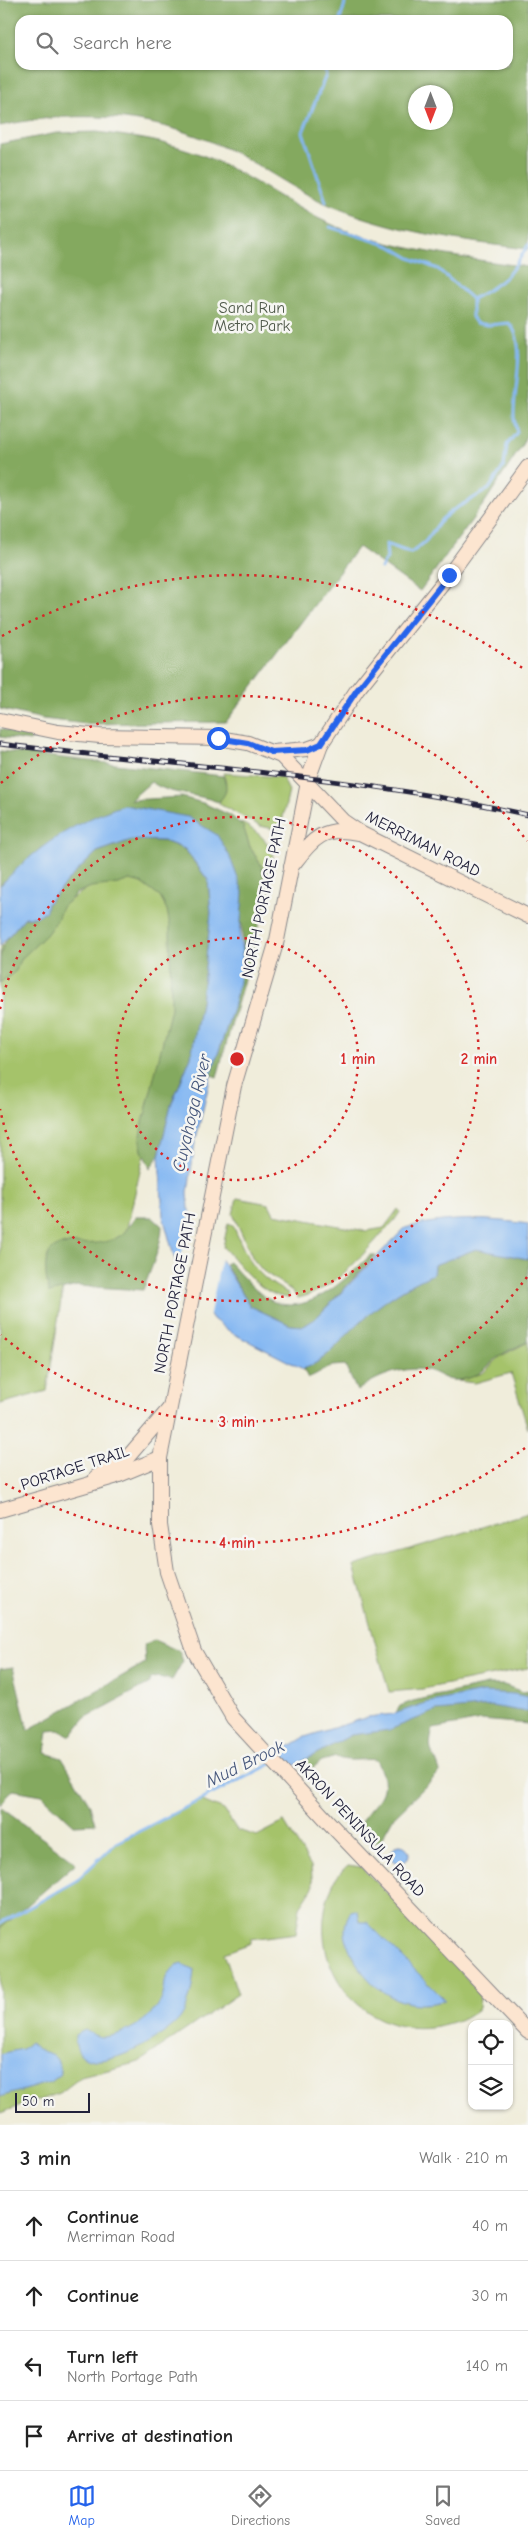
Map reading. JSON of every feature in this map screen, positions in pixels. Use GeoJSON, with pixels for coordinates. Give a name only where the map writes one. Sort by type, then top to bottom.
{"type":"FeatureCollection","features":[{"type":"Feature","properties":{"kind":"main road","name":"NORTH PORTAGE PATH"},"geometry":{"type":"LineString","coordinates":[[160,1458],[188,1309],[212,1202],[234,1086],[277,940],[308,783],[321,744],[357,690],[449,575],[528,467]]}},
{"type":"Feature","properties":{"kind":"main road","name":"MERRIMAN ROAD"},"geometry":{"type":"LineString","coordinates":[[0,720],[58,732],[100,736],[218,738],[248,743],[280,756],[344,821],[362,834],[528,916]]}},
{"type":"Feature","properties":{"kind":"main road"},"geometry":{"type":"LineString","coordinates":[[271,752],[307,750],[321,744]]}},
{"type":"Feature","properties":{"kind":"main road"},"geometry":{"type":"LineString","coordinates":[[290,867],[320,835],[337,830],[362,834]]}},
{"type":"Feature","properties":{"kind":"main road"},"geometry":{"type":"LineString","coordinates":[[82,1486],[127,1458],[171,1406]]}},
{"type":"Feature","properties":{"kind":"main road","name":"PORTAGE TRAIL"},"geometry":{"type":"LineString","coordinates":[[0,1510],[114,1477],[160,1458]]}},
{"type":"Feature","properties":{"kind":"main road","name":"AKRON PENINSULA ROAD"},"geometry":{"type":"LineString","coordinates":[[160,1458],[158,1478],[162,1547],[167,1572],[177,1606],[194,1651],[212,1684],[234,1718],[528,2032]]}},
{"type":"Feature","properties":{"kind":"green space"},"geometry":{"type":"Polygon","coordinates":[[[0,0],[528,0],[528,249],[428,234],[355,215],[308,195],[239,155],[182,131],[122,119],[61,117],[0,126],[0,0]]]}},
{"type":"Feature","properties":{"kind":"green space","name":"Sand Run Metro Park"},"geometry":{"type":"Polygon","coordinates":[[[97,132],[167,144],[207,157],[240,173],[302,210],[357,234],[430,252],[528,267],[528,431],[521,447],[485,502],[420,591],[358,547],[226,722],[86,724],[43,719],[0,709],[0,144],[57,133],[97,132]]]}},
{"type":"Feature","properties":{"kind":"green space"},"geometry":{"type":"Polygon","coordinates":[[[0,729],[30,735],[32,739],[30,741],[0,737],[0,729]]]}},
{"type":"Feature","properties":{"kind":"green space"},"geometry":{"type":"Polygon","coordinates":[[[0,751],[223,776],[226,790],[218,802],[167,790],[151,782],[130,800],[182,797],[203,803],[230,815],[243,826],[250,847],[262,867],[266,900],[217,1077],[211,1075],[233,1008],[243,964],[242,925],[188,817],[5,880],[0,886],[0,751]]]}},
{"type":"Feature","properties":{"kind":"green space"},"geometry":{"type":"Polygon","coordinates":[[[223,773],[282,777],[289,791],[280,830],[260,826],[219,804],[226,783],[223,773]]]}},
{"type":"Feature","properties":{"kind":"green space"},"geometry":{"type":"Polygon","coordinates":[[[240,822],[262,837],[272,853],[273,873],[268,898],[264,893],[262,867],[250,847],[240,822]]]}},
{"type":"Feature","properties":{"kind":"green space"},"geometry":{"type":"Polygon","coordinates":[[[131,840],[164,841],[184,849],[208,880],[211,913],[201,1003],[191,1057],[171,1105],[159,1156],[150,1168],[142,1151],[140,1135],[171,1008],[170,926],[167,910],[160,897],[141,883],[130,880],[118,884],[91,887],[77,893],[62,907],[57,920],[46,935],[20,960],[16,971],[0,983],[0,960],[3,946],[25,917],[36,917],[71,877],[97,852],[131,840]]]}},
{"type":"Feature","properties":{"kind":"green space"},"geometry":{"type":"Polygon","coordinates":[[[149,847],[198,921],[116,1275],[66,1268],[47,1391],[0,1404],[0,947],[149,847]]]}},
{"type":"Feature","properties":{"kind":"green space"},"geometry":{"type":"Polygon","coordinates":[[[237,1198],[269,1204],[274,1214],[366,1231],[384,1228],[398,1209],[400,1212],[394,1221],[351,1267],[313,1294],[298,1298],[291,1290],[263,1271],[253,1259],[233,1214],[237,1198]]]}},
{"type":"Feature","properties":{"kind":"green space"},"geometry":{"type":"Polygon","coordinates":[[[136,1217],[152,1217],[162,1226],[158,1250],[143,1290],[77,1286],[49,1293],[46,1270],[48,1256],[54,1248],[64,1244],[105,1242],[121,1235],[136,1217]]]}},
{"type":"Feature","properties":{"kind":"green space"},"geometry":{"type":"Polygon","coordinates":[[[228,1223],[233,1225],[248,1257],[259,1273],[276,1287],[288,1293],[289,1298],[269,1292],[261,1286],[244,1271],[223,1247],[228,1223]]]}},
{"type":"Feature","properties":{"kind":"green space"},"geometry":{"type":"Polygon","coordinates":[[[476,1249],[528,1259],[528,1342],[506,1352],[482,1371],[466,1379],[454,1380],[426,1370],[398,1371],[380,1377],[357,1391],[345,1365],[332,1366],[308,1378],[303,1369],[327,1355],[367,1315],[385,1301],[433,1274],[434,1265],[476,1249]]]}},
{"type":"Feature","properties":{"kind":"green space"},"geometry":{"type":"Polygon","coordinates":[[[371,1255],[376,1255],[315,1319],[304,1326],[290,1325],[250,1306],[225,1264],[229,1262],[265,1297],[280,1304],[294,1305],[323,1295],[371,1255]]]}},
{"type":"Feature","properties":{"kind":"green space"},"geometry":{"type":"Polygon","coordinates":[[[528,1342],[528,1429],[511,1373],[475,1383],[458,1381],[483,1373],[501,1356],[528,1342]]]}},
{"type":"Feature","properties":{"kind":"green space"},"geometry":{"type":"Polygon","coordinates":[[[528,1513],[528,1668],[423,1689],[389,1692],[354,1566],[528,1513]]]}},
{"type":"Feature","properties":{"kind":"green space"},"geometry":{"type":"Polygon","coordinates":[[[154,1640],[179,1651],[183,1661],[172,1680],[158,1677],[150,1679],[150,1683],[85,1718],[71,1736],[59,1730],[48,1731],[45,1753],[62,1758],[90,1805],[95,1824],[74,1825],[42,1795],[13,1790],[0,1805],[0,1669],[13,1667],[28,1730],[145,1663],[144,1645],[154,1640]]]}},
{"type":"Feature","properties":{"kind":"green space"},"geometry":{"type":"Polygon","coordinates":[[[487,1685],[504,1685],[523,1692],[528,1691],[528,1724],[481,1720],[433,1729],[430,1744],[440,1772],[393,1818],[380,1841],[371,1843],[360,1829],[363,1820],[382,1793],[382,1774],[376,1760],[345,1760],[336,1757],[322,1761],[309,1770],[301,1766],[300,1762],[351,1735],[388,1726],[400,1706],[413,1701],[487,1685]]]}},
{"type":"Feature","properties":{"kind":"green space"},"geometry":{"type":"Polygon","coordinates":[[[200,1800],[224,1810],[237,1830],[257,1836],[284,1822],[311,1866],[313,1887],[300,1907],[296,1933],[251,1939],[251,1943],[224,1953],[238,1994],[139,2062],[81,2077],[60,2093],[0,2113],[0,1929],[14,1917],[76,1881],[116,1843],[200,1800]]]}},
{"type":"Feature","properties":{"kind":"green space"},"geometry":{"type":"Polygon","coordinates":[[[0,1807],[76,1863],[0,1929],[0,1807]]]}},
{"type":"Feature","properties":{"kind":"green space"},"geometry":{"type":"Polygon","coordinates":[[[348,1865],[361,1867],[426,1932],[476,1989],[480,1998],[479,2008],[475,2012],[437,2026],[412,2027],[388,2022],[367,2011],[350,1996],[336,1977],[327,1954],[324,1930],[326,1905],[331,1888],[336,1878],[348,1865]]]}},
{"type":"Feature","properties":{"kind":"water","name":"Cuyahoga River"},"geometry":{"type":"Polygon","coordinates":[[[124,805],[188,817],[217,835],[229,855],[243,892],[240,935],[243,964],[233,1008],[211,1075],[195,1143],[188,1192],[189,1209],[250,1306],[290,1325],[304,1326],[315,1319],[405,1228],[420,1224],[466,1220],[528,1224],[528,1259],[476,1249],[434,1265],[433,1274],[385,1301],[367,1315],[327,1355],[303,1369],[232,1333],[213,1319],[176,1264],[163,1216],[159,1156],[171,1105],[191,1057],[201,1003],[211,913],[208,880],[185,849],[164,841],[131,840],[97,852],[47,904],[46,911],[36,917],[25,917],[0,946],[0,886],[28,859],[57,837],[89,819],[124,805]]]}},
{"type":"Feature","properties":{"kind":"water"},"geometry":{"type":"Polygon","coordinates":[[[483,1692],[528,1697],[528,1712],[491,1706],[436,1711],[389,1730],[351,1735],[292,1767],[280,1752],[305,1737],[368,1717],[394,1714],[426,1703],[483,1692]]]}},
{"type":"Feature","properties":{"kind":"water"},"geometry":{"type":"Polygon","coordinates":[[[400,1845],[406,1848],[409,1854],[406,1860],[400,1863],[394,1860],[391,1854],[394,1848],[400,1845]]]}},
{"type":"Feature","properties":{"kind":"water"},"geometry":{"type":"Polygon","coordinates":[[[351,1911],[358,1911],[360,1922],[367,1922],[445,2000],[430,2004],[402,2001],[390,1996],[368,1979],[359,1968],[347,1944],[346,1922],[351,1911]]]}},
{"type":"Feature","properties":{"kind":"water"},"geometry":{"type":"Polygon","coordinates":[[[181,1964],[194,1969],[193,1981],[184,2012],[172,2026],[158,2037],[140,2047],[104,2060],[89,2059],[78,2051],[75,2035],[85,2030],[98,2036],[111,2036],[128,2030],[143,2021],[156,2009],[160,2002],[169,1972],[181,1964]]]}},
{"type":"Feature","properties":{"kind":"water"},"geometry":{"type":"Polygon","coordinates":[[[30,2042],[35,2047],[57,2059],[61,2074],[51,2082],[0,2097],[0,2054],[22,2049],[30,2042]]]}},
{"type":"Feature","properties":{"kind":"pier"},"geometry":{"type":"Polygon","coordinates":[[[191,1208],[222,1255],[209,1318],[178,1272],[191,1208]]]}},
{"type":"Feature","properties":{"kind":"waterway"},"geometry":{"type":"LineString","coordinates":[[342,15],[346,0]]}},
{"type":"Feature","properties":{"kind":"waterway"},"geometry":{"type":"LineString","coordinates":[[325,70],[326,75],[303,132],[326,202]]}},
{"type":"Feature","properties":{"kind":"waterway"},"geometry":{"type":"LineString","coordinates":[[330,227],[390,246],[410,258],[438,269],[472,299],[472,317],[476,323],[488,325],[509,323],[515,331],[518,342],[519,354],[514,405],[517,432],[507,445],[504,466],[489,489],[453,510],[442,519],[425,542],[411,553],[386,544],[387,558],[381,568]]}},
{"type":"Feature","properties":{"kind":"waterway"},"geometry":{"type":"LineString","coordinates":[[472,299],[499,283],[511,271],[528,245]]}},
{"type":"Feature","properties":{"kind":"waterway","name":"Mud Brook"},"geometry":{"type":"LineString","coordinates":[[0,1924],[76,1881],[116,1843],[271,1764]]}},
{"type":"Feature","properties":{"kind":"railway"},"geometry":{"type":"LineString","coordinates":[[0,744],[331,781],[463,801],[528,815]]}},
{"type":"Feature","properties":{"kind":"route"},"geometry":{"type":"LineString","coordinates":[[218,738],[248,743],[271,752],[307,750],[321,744],[357,690],[449,575]]}}]}
